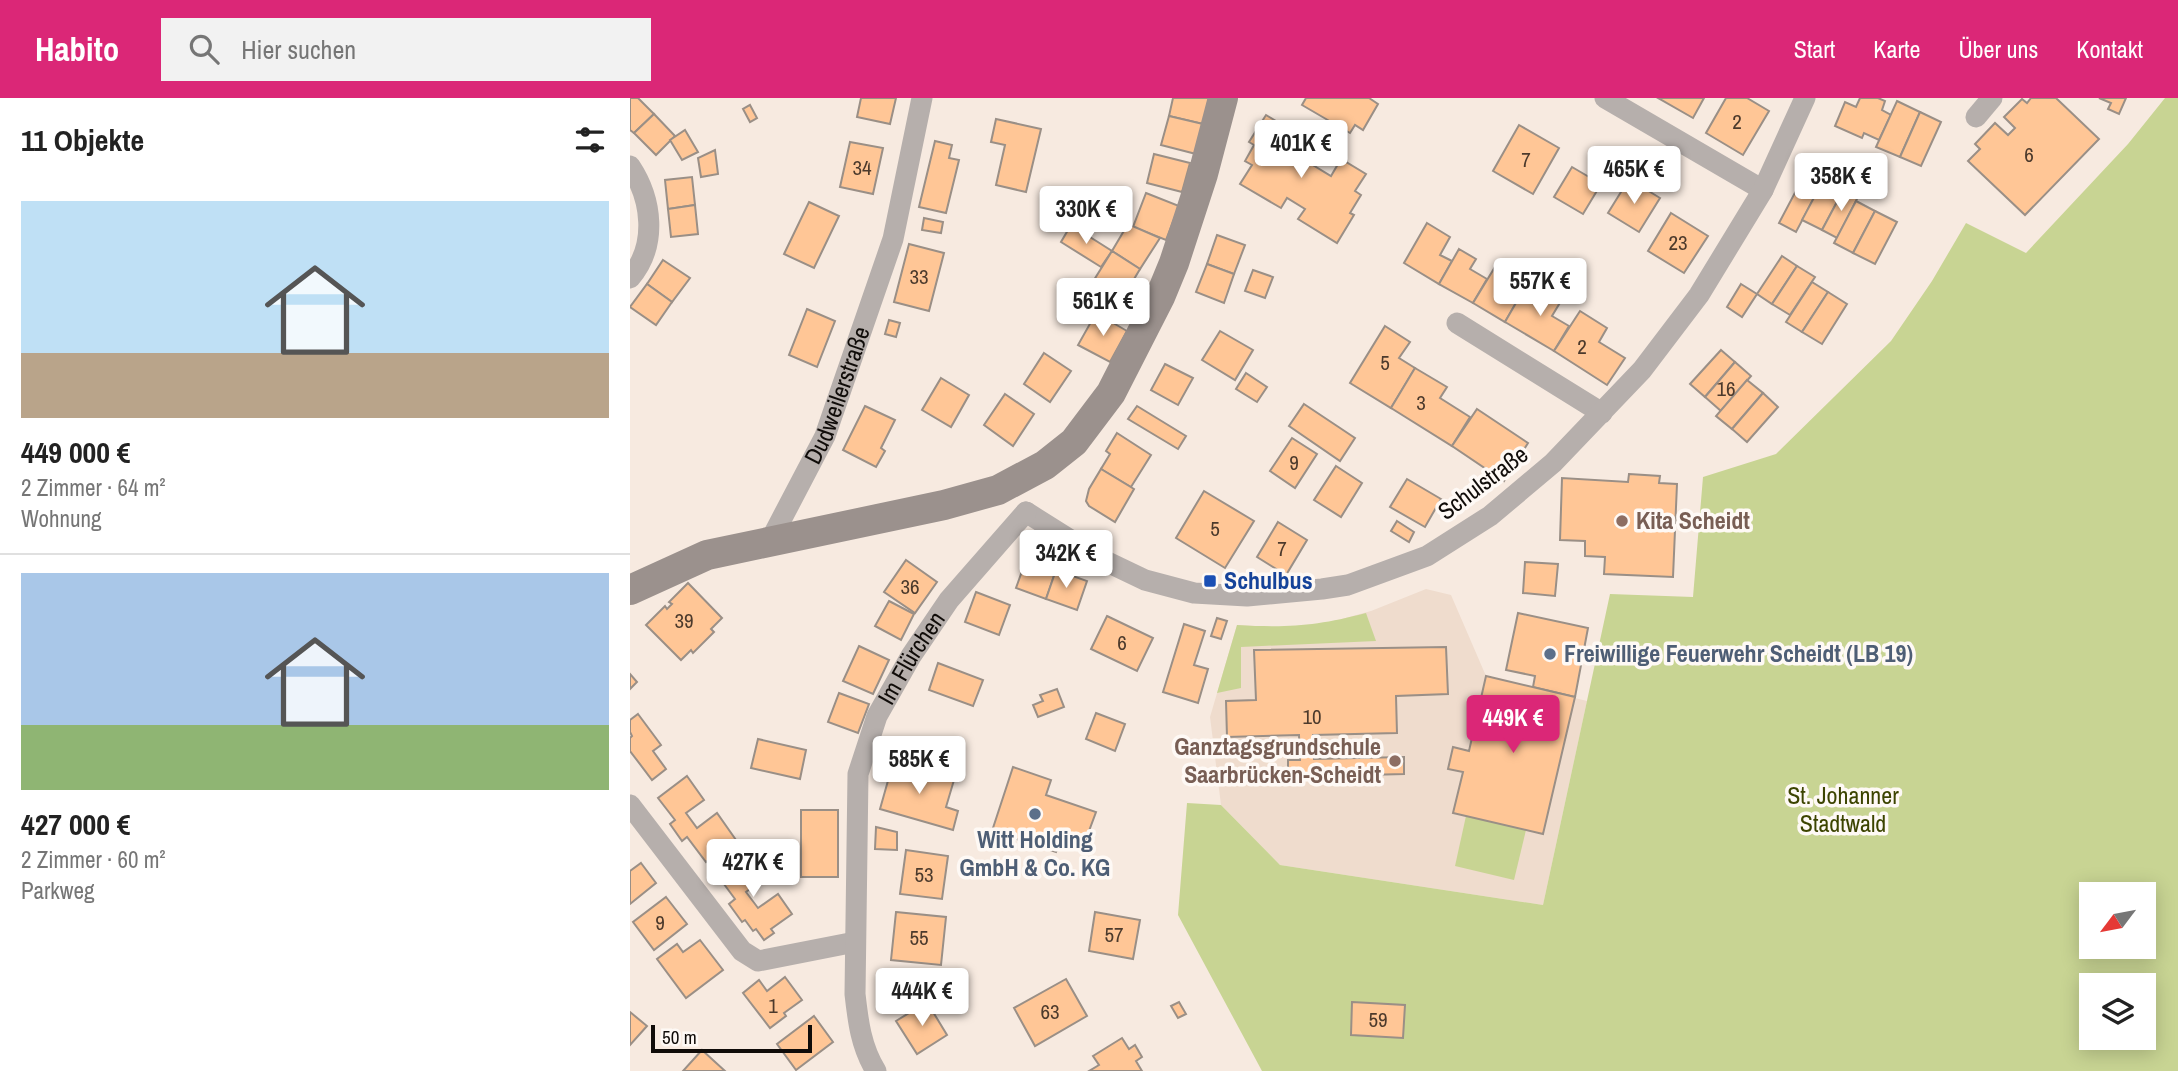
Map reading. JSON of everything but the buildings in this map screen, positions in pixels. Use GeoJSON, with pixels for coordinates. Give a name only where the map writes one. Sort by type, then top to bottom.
{"type":"FeatureCollection","features":[{"type":"Feature","properties":{"kind":"street","name":"Dudweilerstraße"},"geometry":{"type":"LineString","coordinates":[[770,541],[825,436],[893,239],[922,98]]}},
{"type":"Feature","properties":{"kind":"street"},"geometry":{"type":"LineString","coordinates":[[630,590],[707,555],[944,505],[999,490],[1045,465],[1074,442],[1111,393],[1160,297],[1203,174],[1223,98]]}},
{"type":"Feature","properties":{"kind":"street"},"geometry":{"type":"LineString","coordinates":[[1605,98],[1763,190]]}},
{"type":"Feature","properties":{"kind":"street","name":"Schulstraße"},"geometry":{"type":"LineString","coordinates":[[1026,512],[1099,558],[1145,580],[1194,593],[1247,596],[1348,585],[1427,556],[1490,516],[1553,463],[1642,370],[1699,295],[1763,190],[1805,98]]}},
{"type":"Feature","properties":{"kind":"street"},"geometry":{"type":"LineString","coordinates":[[1976,117],[1992,98]]}},
{"type":"Feature","properties":{"kind":"street"},"geometry":{"type":"LineString","coordinates":[[630,166],[642,183],[648,204],[648,223],[646,249],[638,268],[630,278]]}},
{"type":"Feature","properties":{"kind":"street"},"geometry":{"type":"LineString","coordinates":[[1457,323],[1602,413]]}},
{"type":"Feature","properties":{"kind":"street"},"geometry":{"type":"LineString","coordinates":[[1018,481],[1026,512]]}},
{"type":"Feature","properties":{"kind":"street","name":"Im Flürchen"},"geometry":{"type":"LineString","coordinates":[[876,1071],[868,1058],[859,1030],[855,993],[858,774],[877,716],[911,656],[949,600],[1026,512]]}},
{"type":"Feature","properties":{"kind":"street"},"geometry":{"type":"LineString","coordinates":[[630,805],[743,951],[758,961],[855,942]]}},
{"type":"Feature","properties":{"kind":"shaded area","name":"Ganztagsgrundschule Saarbrücken-Scheidt"},"geometry":{"type":"Polygon","coordinates":[[[1426,589],[1451,595],[1486,676],[1587,701],[1543,905],[1280,865],[1221,805],[1210,717],[1237,625],[1287,628],[1327,623],[1371,611],[1426,589]]]}},
{"type":"Feature","properties":{"kind":"green space","name":"St. Johanner Stadtwald"},"geometry":{"type":"Polygon","coordinates":[[[2165,98],[2178,98],[2178,1071],[1262,1071],[1178,915],[1187,803],[1221,805],[1280,865],[1543,905],[1610,594],[1693,597],[1703,477],[1776,454],[1891,341],[1932,281],[1966,223],[2026,253],[2128,144],[2165,98]]]}},
{"type":"Feature","properties":{"kind":"green space"},"geometry":{"type":"Polygon","coordinates":[[[1366,613],[1376,641],[1241,647],[1241,688],[1217,693],[1237,625],[1302,625],[1366,613]]]}},
{"type":"Feature","properties":{"kind":"green space"},"geometry":{"type":"Polygon","coordinates":[[[1466,816],[1526,830],[1514,880],[1455,866],[1466,816]]]}},
{"type":"Feature","properties":{"kind":"place","name":"Kita Scheidt"},"geometry":{"type":"Point","coordinates":[1622,521]}},
{"type":"Feature","properties":{"kind":"place","name":"Schulbus"},"geometry":{"type":"Point","coordinates":[1210,581]}},
{"type":"Feature","properties":{"kind":"place","name":"Freiwillige Feuerwehr Scheidt (LB 19)"},"geometry":{"type":"Point","coordinates":[1550,654]}},
{"type":"Feature","properties":{"kind":"place","name":"Ganztagsgrundschule Saarbrücken-Scheidt"},"geometry":{"type":"Point","coordinates":[1395,761]}},
{"type":"Feature","properties":{"kind":"place","name":"Witt Holding GmbH & Co. KG"},"geometry":{"type":"Point","coordinates":[1035,814]}}]}
